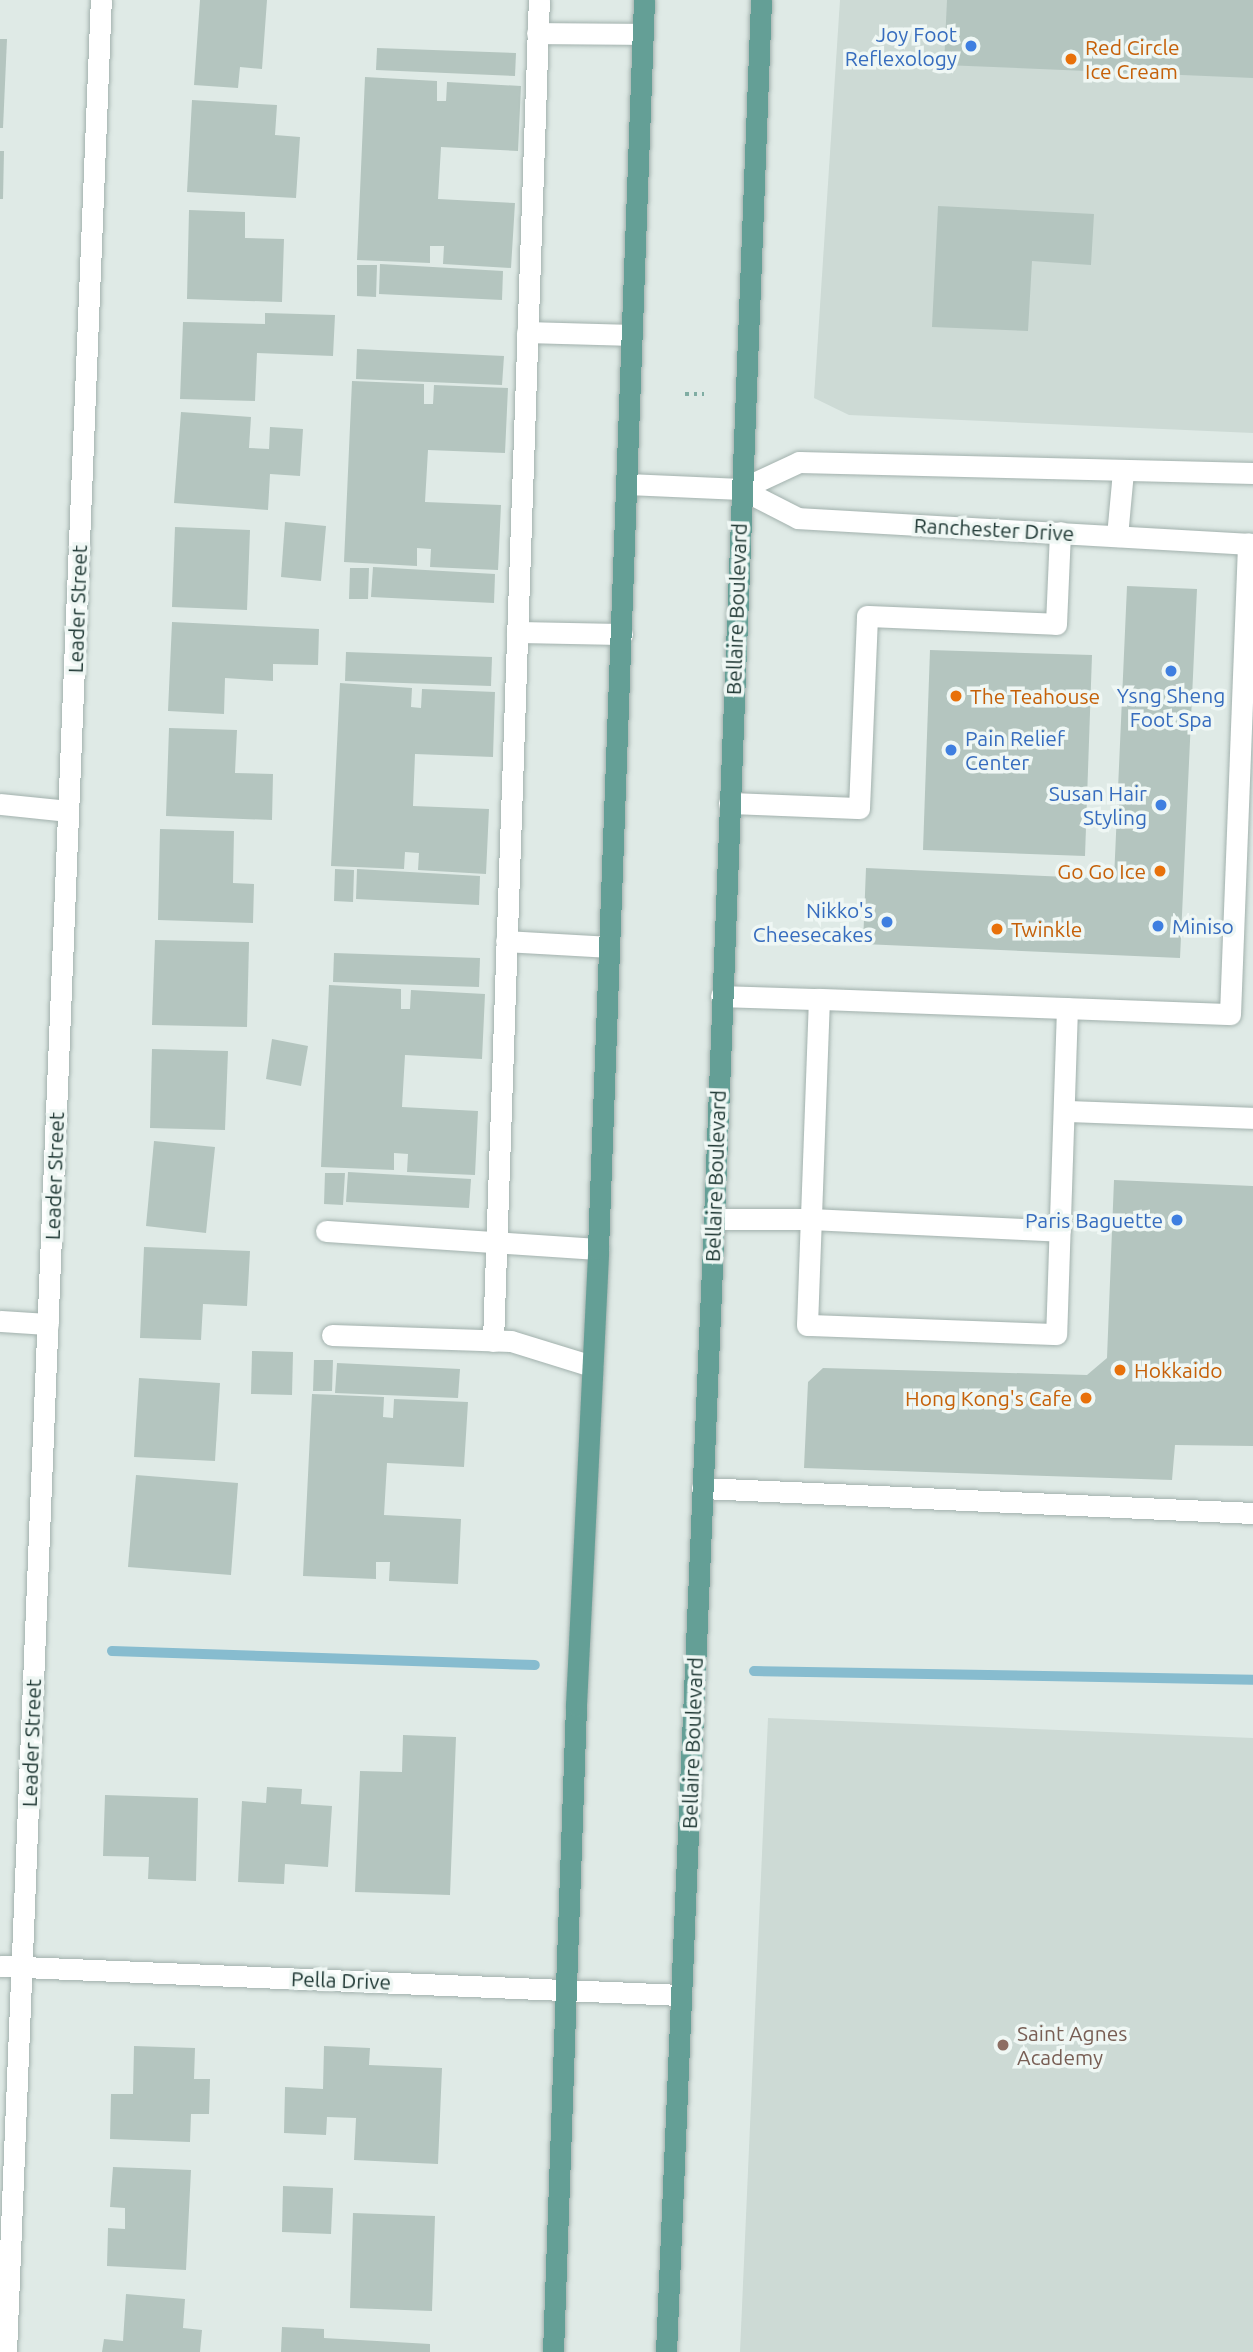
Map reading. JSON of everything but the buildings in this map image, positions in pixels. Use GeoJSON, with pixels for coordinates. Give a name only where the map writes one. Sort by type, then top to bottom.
{"type":"FeatureCollection","features":[{"type":"Feature","properties":{"kind":"main road"},"geometry":{"type":"LineString","coordinates":[[554,2352],[566,1989],[622,634],[644,0]]}},
{"type":"Feature","properties":{"kind":"main road","name":"Bellaire Boulevard"},"geometry":{"type":"LineString","coordinates":[[666,2352],[714,1219],[761,0]]}},
{"type":"Feature","properties":{"kind":"street","name":"Leader Street"},"geometry":{"type":"LineString","coordinates":[[6,2352],[101,0]]}},
{"type":"Feature","properties":{"kind":"street"},"geometry":{"type":"LineString","coordinates":[[493,1341],[539,0]]}},
{"type":"Feature","properties":{"kind":"street"},"geometry":{"type":"LineString","coordinates":[[537,33],[643,34]]}},
{"type":"Feature","properties":{"kind":"street"},"geometry":{"type":"LineString","coordinates":[[527,332],[632,335]]}},
{"type":"Feature","properties":{"kind":"street","name":"Ranchester Drive"},"geometry":{"type":"LineString","coordinates":[[741,489],[799,462],[1253,472]]}},
{"type":"Feature","properties":{"kind":"street"},"geometry":{"type":"LineString","coordinates":[[1117,536],[1123,471]]}},
{"type":"Feature","properties":{"kind":"street","name":"Ranchester Drive"},"geometry":{"type":"LineString","coordinates":[[627,484],[741,489],[798,518],[1251,544]]}},
{"type":"Feature","properties":{"kind":"street"},"geometry":{"type":"LineString","coordinates":[[729,803],[859,808],[867,616],[1056,624],[1060,533]]}},
{"type":"Feature","properties":{"kind":"street"},"geometry":{"type":"LineString","coordinates":[[721,996],[1230,1014],[1249,660],[1251,544]]}},
{"type":"Feature","properties":{"kind":"street"},"geometry":{"type":"LineString","coordinates":[[517,632],[622,634]]}},
{"type":"Feature","properties":{"kind":"street"},"geometry":{"type":"LineString","coordinates":[[0,804],[68,811]]}},
{"type":"Feature","properties":{"kind":"street"},"geometry":{"type":"LineString","coordinates":[[506,942],[609,947]]}},
{"type":"Feature","properties":{"kind":"street"},"geometry":{"type":"LineString","coordinates":[[819,999],[807,1325],[1056,1334],[1067,1008]]}},
{"type":"Feature","properties":{"kind":"street"},"geometry":{"type":"LineString","coordinates":[[1065,1111],[1253,1118]]}},
{"type":"Feature","properties":{"kind":"street"},"geometry":{"type":"LineString","coordinates":[[714,1219],[810,1219],[1060,1231]]}},
{"type":"Feature","properties":{"kind":"street"},"geometry":{"type":"LineString","coordinates":[[326,1231],[598,1249]]}},
{"type":"Feature","properties":{"kind":"street"},"geometry":{"type":"LineString","coordinates":[[0,1321],[48,1324]]}},
{"type":"Feature","properties":{"kind":"street"},"geometry":{"type":"LineString","coordinates":[[332,1335],[511,1341],[592,1366]]}},
{"type":"Feature","properties":{"kind":"street"},"geometry":{"type":"LineString","coordinates":[[702,1488],[1253,1513]]}},
{"type":"Feature","properties":{"kind":"street","name":"Pella Drive"},"geometry":{"type":"LineString","coordinates":[[0,1966],[681,1995]]}},
{"type":"Feature","properties":{"kind":"path"},"geometry":{"type":"LineString","coordinates":[[685,394],[704,394]]}},
{"type":"Feature","properties":{"kind":"shaded area"},"geometry":{"type":"Polygon","coordinates":[[[840,0],[1253,0],[1253,433],[849,415],[814,398],[840,0]]]}},
{"type":"Feature","properties":{"kind":"shaded area","name":"Saint Agnes Academy"},"geometry":{"type":"Polygon","coordinates":[[[768,1718],[1253,1738],[1253,2352],[740,2352],[768,1718]]]}},
{"type":"Feature","properties":{"kind":"waterway"},"geometry":{"type":"LineString","coordinates":[[112,1651],[535,1665]]}},
{"type":"Feature","properties":{"kind":"waterway"},"geometry":{"type":"LineString","coordinates":[[754,1671],[1253,1680]]}},
{"type":"Feature","properties":{"kind":"place","name":"Joy Foot Reflexology"},"geometry":{"type":"Point","coordinates":[971,46]}},
{"type":"Feature","properties":{"kind":"place","name":"Red Circle Ice Cream"},"geometry":{"type":"Point","coordinates":[1071,59]}},
{"type":"Feature","properties":{"kind":"place","name":"Ysng Sheng Foot Spa"},"geometry":{"type":"Point","coordinates":[1171,671]}},
{"type":"Feature","properties":{"kind":"place","name":"The Teahouse"},"geometry":{"type":"Point","coordinates":[956,696]}},
{"type":"Feature","properties":{"kind":"place","name":"Pain Relief Center"},"geometry":{"type":"Point","coordinates":[951,750]}},
{"type":"Feature","properties":{"kind":"place","name":"Susan Hair Styling"},"geometry":{"type":"Point","coordinates":[1161,805]}},
{"type":"Feature","properties":{"kind":"place","name":"Go Go Ice"},"geometry":{"type":"Point","coordinates":[1160,871]}},
{"type":"Feature","properties":{"kind":"place","name":"Nikko's Cheesecakes"},"geometry":{"type":"Point","coordinates":[887,922]}},
{"type":"Feature","properties":{"kind":"place","name":"Miniso"},"geometry":{"type":"Point","coordinates":[1158,926]}},
{"type":"Feature","properties":{"kind":"place","name":"Twinkle"},"geometry":{"type":"Point","coordinates":[997,929]}},
{"type":"Feature","properties":{"kind":"place","name":"Paris Baguette"},"geometry":{"type":"Point","coordinates":[1177,1220]}},
{"type":"Feature","properties":{"kind":"place","name":"Hokkaido"},"geometry":{"type":"Point","coordinates":[1120,1370]}},
{"type":"Feature","properties":{"kind":"place","name":"Hong Kong's Cafe"},"geometry":{"type":"Point","coordinates":[1086,1398]}},
{"type":"Feature","properties":{"kind":"place","name":"Saint Agnes Academy"},"geometry":{"type":"Point","coordinates":[1003,2045]}}]}
